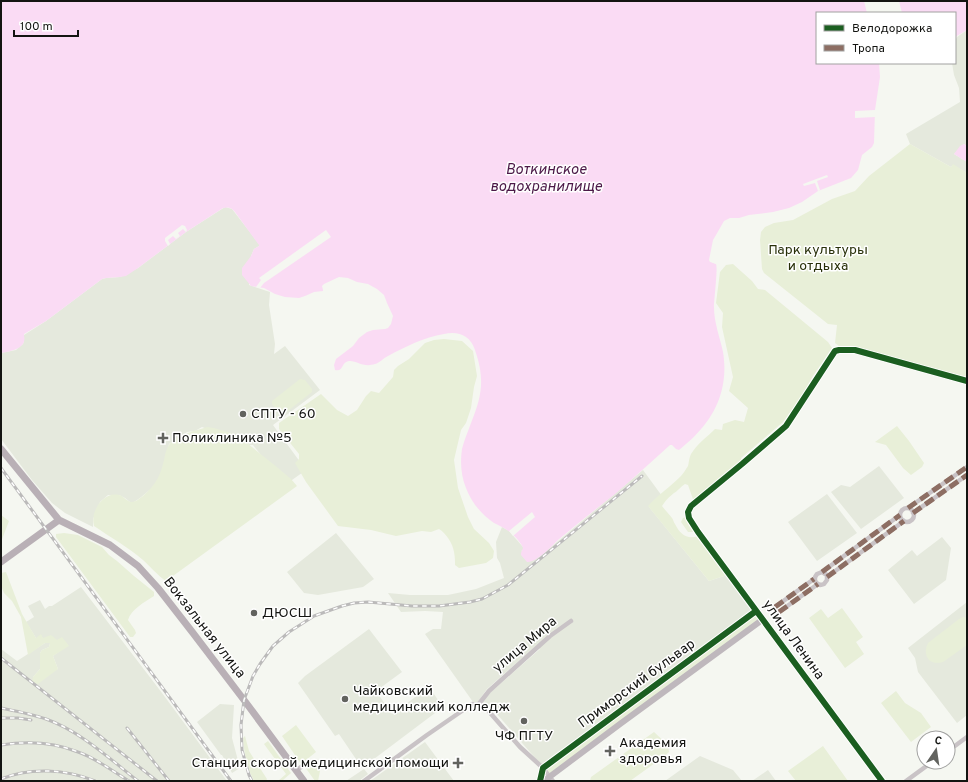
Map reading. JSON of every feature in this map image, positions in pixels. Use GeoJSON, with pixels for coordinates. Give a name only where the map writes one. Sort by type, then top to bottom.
{"type":"FeatureCollection","features":[{"type":"Feature","properties":{"kind":"main road"},"geometry":{"type":"LineString","coordinates":[[1,449],[59,520],[1,562]]}},
{"type":"Feature","properties":{"kind":"main road","name":"Вокзальная улица"},"geometry":{"type":"LineString","coordinates":[[59,520],[110,545],[138,566],[158,588],[193,633],[304,781]]}},
{"type":"Feature","properties":{"kind":"street","name":"улица Ленина"},"geometry":{"type":"LineString","coordinates":[[882,781],[698,532],[689,518],[688,512],[691,506],[786,426],[835,351],[855,350],[967,380]]}},
{"type":"Feature","properties":{"kind":"street"},"geometry":{"type":"LineString","coordinates":[[775,607],[814,579],[817,574],[822,572],[900,515],[902,510],[908,508],[967,467]]}},
{"type":"Feature","properties":{"kind":"street"},"geometry":{"type":"LineString","coordinates":[[779,612],[818,584],[824,584],[827,577],[904,521],[907,522],[913,518],[913,513],[967,475]]}},
{"type":"Feature","properties":{"kind":"street"},"geometry":{"type":"LineString","coordinates":[[908,508],[913,513]]}},
{"type":"Feature","properties":{"kind":"street"},"geometry":{"type":"LineString","coordinates":[[900,515],[904,521]]}},
{"type":"Feature","properties":{"kind":"street"},"geometry":{"type":"LineString","coordinates":[[822,572],[827,577]]}},
{"type":"Feature","properties":{"kind":"street"},"geometry":{"type":"LineString","coordinates":[[814,579],[818,584]]}},
{"type":"Feature","properties":{"kind":"street","name":"Приморский бульвар"},"geometry":{"type":"LineString","coordinates":[[543,768],[756,611]]}},
{"type":"Feature","properties":{"kind":"street","name":"Приморский бульвар"},"geometry":{"type":"LineString","coordinates":[[544,781],[551,779],[620,724],[762,620]]}},
{"type":"Feature","properties":{"kind":"street","name":"улица Мира"},"geometry":{"type":"LineString","coordinates":[[364,781],[472,704],[478,705],[489,691],[550,636],[571,621]]}},
{"type":"Feature","properties":{"kind":"street"},"geometry":{"type":"LineString","coordinates":[[478,705],[485,707],[520,747],[543,768],[551,779]]}},
{"type":"Feature","properties":{"kind":"street"},"geometry":{"type":"LineString","coordinates":[[956,745],[967,737]]}},
{"type":"Feature","properties":{"kind":"street"},"geometry":{"type":"LineString","coordinates":[[296,771],[306,763]]}},
{"type":"Feature","properties":{"kind":"street"},"geometry":{"type":"LineString","coordinates":[[540,781],[543,768]]}},
{"type":"Feature","properties":{"kind":"street"},"geometry":{"type":"LineString","coordinates":[[906,781],[921,770]]}},
{"type":"Feature","properties":{"kind":"shaded area"},"geometry":{"type":"Polygon","coordinates":[[[967,30],[967,146],[964,144],[954,154],[967,162],[967,173],[953,165],[951,167],[910,144],[906,134],[960,102],[959,88],[954,75],[952,64],[956,64],[957,37],[967,30]]]}},
{"type":"Feature","properties":{"kind":"shaded area"},"geometry":{"type":"Polygon","coordinates":[[[225,207],[232,209],[259,244],[259,246],[254,249],[251,256],[249,285],[270,292],[269,305],[275,344],[274,354],[285,346],[320,390],[273,425],[306,470],[285,485],[253,445],[249,445],[202,427],[195,431],[187,432],[169,444],[162,472],[152,488],[140,498],[134,502],[130,502],[119,495],[108,495],[100,502],[93,519],[93,527],[65,513],[52,503],[32,480],[1,439],[1,353],[16,350],[23,344],[24,335],[46,321],[102,279],[120,277],[138,268],[186,232],[225,207]]]}},
{"type":"Feature","properties":{"kind":"shaded area"},"geometry":{"type":"Polygon","coordinates":[[[879,466],[904,498],[861,529],[831,492],[841,485],[850,487],[879,466]]]}},
{"type":"Feature","properties":{"kind":"shaded area"},"geometry":{"type":"Polygon","coordinates":[[[643,470],[662,496],[649,507],[709,581],[724,576],[726,573],[753,610],[543,767],[489,705],[481,703],[491,692],[540,649],[537,645],[487,689],[477,703],[473,702],[425,634],[433,629],[441,629],[443,612],[401,612],[388,593],[410,595],[448,595],[476,589],[504,578],[497,558],[496,542],[502,527],[509,531],[523,547],[523,550],[521,551],[539,557],[643,470]]]}},
{"type":"Feature","properties":{"kind":"shaded area"},"geometry":{"type":"Polygon","coordinates":[[[827,494],[857,533],[817,561],[788,522],[827,494]]]}},
{"type":"Feature","properties":{"kind":"shaded area"},"geometry":{"type":"Polygon","coordinates":[[[336,533],[374,579],[363,587],[318,595],[304,593],[287,572],[336,533]]]}},
{"type":"Feature","properties":{"kind":"shaded area"},"geometry":{"type":"Polygon","coordinates":[[[942,537],[951,548],[946,580],[914,604],[888,570],[912,550],[917,556],[942,537]]]}},
{"type":"Feature","properties":{"kind":"shaded area"},"geometry":{"type":"Polygon","coordinates":[[[81,587],[227,781],[1,781],[1,649],[17,661],[45,643],[50,643],[49,647],[42,650],[40,653],[40,669],[33,677],[58,669],[53,656],[68,645],[57,640],[36,638],[26,622],[34,617],[28,606],[40,600],[45,609],[81,587]]]}},
{"type":"Feature","properties":{"kind":"shaded area"},"geometry":{"type":"Polygon","coordinates":[[[967,602],[967,715],[957,723],[918,672],[915,658],[908,648],[967,602]]]}},
{"type":"Feature","properties":{"kind":"shaded area","name":"Чайковский медицинский колледж"},"geometry":{"type":"Polygon","coordinates":[[[369,629],[402,672],[376,691],[392,714],[429,687],[443,707],[362,768],[339,734],[335,736],[298,683],[305,676],[369,629]]]}},
{"type":"Feature","properties":{"kind":"shaded area"},"geometry":{"type":"Polygon","coordinates":[[[220,704],[234,705],[232,738],[240,768],[232,773],[222,755],[197,722],[220,704]]]}},
{"type":"Feature","properties":{"kind":"shaded area"},"geometry":{"type":"Polygon","coordinates":[[[425,742],[454,781],[370,781],[425,742]]]}},
{"type":"Feature","properties":{"kind":"shaded area"},"geometry":{"type":"Polygon","coordinates":[[[700,756],[733,770],[742,781],[665,781],[700,756]]]}},
{"type":"Feature","properties":{"kind":"shaded area"},"geometry":{"type":"Polygon","coordinates":[[[364,769],[368,774],[359,781],[346,781],[364,769]]]}},
{"type":"Feature","properties":{"kind":"shaded area"},"geometry":{"type":"Polygon","coordinates":[[[768,770],[776,781],[752,781],[768,770]]]}},
{"type":"Feature","properties":{"kind":"green space","name":"Парк культуры и отдыха"},"geometry":{"type":"Polygon","coordinates":[[[910,144],[951,167],[953,164],[967,173],[967,377],[839,346],[835,343],[837,325],[828,324],[764,273],[762,269],[760,240],[761,232],[765,227],[774,223],[793,220],[832,199],[855,191],[869,176],[910,144]]]}},
{"type":"Feature","properties":{"kind":"green space"},"geometry":{"type":"Polygon","coordinates":[[[733,264],[752,281],[758,289],[765,290],[828,342],[832,348],[813,376],[800,399],[783,422],[741,458],[742,461],[694,502],[688,485],[685,484],[669,497],[662,506],[672,518],[677,528],[684,535],[687,537],[698,536],[726,573],[724,576],[709,581],[648,506],[682,475],[688,466],[693,450],[715,429],[722,430],[723,424],[735,420],[744,422],[748,408],[729,391],[733,377],[722,327],[723,313],[716,303],[720,272],[726,265],[733,264]]]}},
{"type":"Feature","properties":{"kind":"green space"},"geometry":{"type":"Polygon","coordinates":[[[444,339],[462,341],[473,351],[477,376],[471,408],[466,423],[461,430],[454,460],[458,488],[468,517],[474,529],[489,543],[494,551],[493,558],[486,563],[459,568],[455,565],[455,557],[451,542],[439,529],[431,532],[422,531],[396,536],[371,530],[338,526],[306,482],[295,463],[299,459],[299,454],[279,429],[279,423],[321,394],[337,410],[348,416],[357,410],[371,391],[379,393],[393,377],[394,370],[409,359],[425,343],[444,339]]]}},
{"type":"Feature","properties":{"kind":"green space"},"geometry":{"type":"Polygon","coordinates":[[[300,379],[305,380],[312,389],[312,392],[284,414],[279,413],[272,404],[272,401],[300,379]]]}},
{"type":"Feature","properties":{"kind":"green space"},"geometry":{"type":"Polygon","coordinates":[[[897,426],[924,463],[922,467],[911,475],[903,468],[886,445],[875,442],[897,426]]]}},
{"type":"Feature","properties":{"kind":"green space"},"geometry":{"type":"Polygon","coordinates":[[[207,427],[237,435],[291,479],[297,486],[166,581],[137,555],[94,526],[93,520],[95,510],[103,499],[110,495],[119,495],[132,502],[143,496],[151,488],[159,476],[166,450],[170,444],[185,434],[207,427]]]}},
{"type":"Feature","properties":{"kind":"green space"},"geometry":{"type":"Polygon","coordinates":[[[1,515],[9,521],[1,542],[1,515]]]}},
{"type":"Feature","properties":{"kind":"green space"},"geometry":{"type":"Polygon","coordinates":[[[686,517],[694,528],[693,532],[688,532],[681,522],[683,518],[686,517]]]}},
{"type":"Feature","properties":{"kind":"green space"},"geometry":{"type":"Polygon","coordinates":[[[64,533],[78,535],[102,547],[109,555],[154,592],[154,596],[132,612],[128,620],[136,633],[133,637],[130,637],[56,537],[56,534],[64,533]]]}},
{"type":"Feature","properties":{"kind":"green space"},"geometry":{"type":"Polygon","coordinates":[[[6,572],[22,614],[36,638],[41,634],[43,638],[51,635],[57,640],[62,637],[69,646],[53,656],[58,669],[38,684],[32,682],[33,677],[40,669],[40,653],[42,650],[49,647],[50,643],[45,643],[28,655],[21,617],[12,601],[4,593],[1,586],[1,573],[6,572]]]}},
{"type":"Feature","properties":{"kind":"green space"},"geometry":{"type":"Polygon","coordinates":[[[842,608],[863,637],[856,642],[864,654],[845,668],[809,618],[821,609],[828,618],[842,608]]]}},
{"type":"Feature","properties":{"kind":"green space"},"geometry":{"type":"Polygon","coordinates":[[[756,611],[762,620],[550,777],[543,768],[756,611]]]}},
{"type":"Feature","properties":{"kind":"green space"},"geometry":{"type":"Polygon","coordinates":[[[963,617],[967,618],[967,645],[943,662],[938,663],[931,661],[926,655],[926,647],[928,643],[963,617]]]}},
{"type":"Feature","properties":{"kind":"green space"},"geometry":{"type":"Polygon","coordinates":[[[896,691],[905,703],[921,713],[931,727],[927,730],[916,730],[916,738],[911,742],[881,703],[896,691]]]}},
{"type":"Feature","properties":{"kind":"green space"},"geometry":{"type":"Polygon","coordinates":[[[296,725],[316,752],[301,764],[282,736],[296,725]]]}},
{"type":"Feature","properties":{"kind":"green space"},"geometry":{"type":"Polygon","coordinates":[[[654,732],[668,745],[669,752],[662,758],[630,781],[590,781],[591,777],[654,732]]]}},
{"type":"Feature","properties":{"kind":"green space"},"geometry":{"type":"Polygon","coordinates":[[[245,736],[249,751],[267,779],[266,781],[254,781],[248,766],[244,749],[243,738],[245,736]]]}},
{"type":"Feature","properties":{"kind":"green space"},"geometry":{"type":"Polygon","coordinates":[[[268,741],[291,773],[282,781],[278,781],[286,774],[264,744],[268,741]]]}},
{"type":"Feature","properties":{"kind":"green space"},"geometry":{"type":"Polygon","coordinates":[[[823,746],[848,781],[796,781],[788,771],[823,746]]]}},
{"type":"Feature","properties":{"kind":"green space"},"geometry":{"type":"Polygon","coordinates":[[[313,761],[320,771],[318,781],[315,781],[305,767],[313,761]]]}},
{"type":"Feature","properties":{"kind":"water","name":"Воткинское водохранилище"},"geometry":{"type":"Polygon","coordinates":[[[1,1],[864,1],[867,12],[816,12],[816,64],[879,64],[880,77],[875,110],[874,143],[872,147],[862,155],[858,170],[851,178],[818,191],[802,202],[789,208],[739,218],[730,218],[724,221],[713,240],[709,260],[710,262],[716,264],[714,313],[723,352],[724,366],[724,380],[722,389],[716,407],[711,416],[700,431],[679,450],[670,445],[622,488],[558,540],[544,554],[531,562],[527,562],[521,555],[523,548],[514,536],[504,528],[494,523],[481,512],[471,498],[463,479],[461,464],[462,449],[478,404],[481,387],[478,360],[473,345],[470,341],[463,335],[454,333],[437,335],[408,346],[377,363],[363,365],[349,361],[345,363],[340,370],[335,370],[334,365],[336,359],[353,346],[359,338],[367,332],[388,328],[391,324],[393,316],[384,295],[368,284],[339,277],[324,284],[322,286],[323,291],[314,292],[299,298],[285,297],[264,288],[251,286],[242,275],[242,268],[251,256],[254,249],[259,245],[231,208],[223,208],[186,232],[126,276],[102,279],[46,321],[24,334],[23,344],[21,346],[15,350],[1,353],[1,1]]]}},
{"type":"Feature","properties":{"kind":"water"},"geometry":{"type":"Polygon","coordinates":[[[899,1],[967,1],[967,30],[956,36],[956,12],[902,12],[899,1]]]}},
{"type":"Feature","properties":{"kind":"water"},"geometry":{"type":"Polygon","coordinates":[[[964,144],[967,146],[967,162],[954,154],[960,146],[964,144]]]}},
{"type":"Feature","properties":{"kind":"pier"},"geometry":{"type":"Polygon","coordinates":[[[875,110],[875,117],[855,118],[855,111],[875,110]]]}},
{"type":"Feature","properties":{"kind":"pier"},"geometry":{"type":"Polygon","coordinates":[[[827,175],[828,177],[817,181],[820,190],[818,191],[815,183],[804,186],[803,184],[827,175]]]}},
{"type":"Feature","properties":{"kind":"pier"},"geometry":{"type":"Polygon","coordinates":[[[182,225],[185,226],[187,230],[186,232],[183,229],[178,233],[180,236],[176,239],[173,236],[168,240],[170,244],[168,246],[165,238],[182,225]]]}},
{"type":"Feature","properties":{"kind":"pier"},"geometry":{"type":"Polygon","coordinates":[[[326,230],[331,237],[264,283],[260,288],[256,287],[261,280],[259,278],[326,230]]]}},
{"type":"Feature","properties":{"kind":"pier"},"geometry":{"type":"Polygon","coordinates":[[[532,512],[535,517],[513,536],[509,531],[532,512]]]}},
{"type":"Feature","properties":{"kind":"railway"},"geometry":{"type":"LineString","coordinates":[[1,468],[231,781]]}},
{"type":"Feature","properties":{"kind":"railway"},"geometry":{"type":"LineString","coordinates":[[252,781],[242,750],[241,725],[244,700],[253,676],[260,664],[273,646],[289,632],[314,616],[354,603],[368,602],[412,606],[439,606],[482,599],[508,585],[642,476]]}},
{"type":"Feature","properties":{"kind":"railway"},"geometry":{"type":"LineString","coordinates":[[1,658],[157,781]]}},
{"type":"Feature","properties":{"kind":"railway"},"geometry":{"type":"LineString","coordinates":[[1,708],[41,717],[59,724],[83,738],[138,781]]}},
{"type":"Feature","properties":{"kind":"railway"},"geometry":{"type":"LineString","coordinates":[[1,718],[31,720]]}},
{"type":"Feature","properties":{"kind":"railway"},"geometry":{"type":"LineString","coordinates":[[127,728],[169,781]]}},
{"type":"Feature","properties":{"kind":"railway"},"geometry":{"type":"LineString","coordinates":[[1,745],[40,743],[59,746],[85,755],[129,781]]}},
{"type":"Feature","properties":{"kind":"railway"},"geometry":{"type":"LineString","coordinates":[[1,779],[12,775],[36,771],[48,771],[72,774],[95,781]]}},
{"type":"Feature","properties":{"kind":"marked path"},"geometry":{"type":"LineString","coordinates":[[908,508],[967,467]]}},
{"type":"Feature","properties":{"kind":"marked path"},"geometry":{"type":"LineString","coordinates":[[913,513],[967,475]]}},
{"type":"Feature","properties":{"kind":"marked path"},"geometry":{"type":"LineString","coordinates":[[822,572],[900,515]]}},
{"type":"Feature","properties":{"kind":"marked path"},"geometry":{"type":"LineString","coordinates":[[827,577],[904,521]]}},
{"type":"Feature","properties":{"kind":"marked path"},"geometry":{"type":"LineString","coordinates":[[775,607],[814,579]]}},
{"type":"Feature","properties":{"kind":"marked path"},"geometry":{"type":"LineString","coordinates":[[779,612],[818,584]]}},
{"type":"Feature","properties":{"kind":"cycle path"},"geometry":{"type":"LineString","coordinates":[[882,781],[698,532],[689,518],[688,512],[691,506],[786,426],[835,351],[855,350],[967,381]]}},
{"type":"Feature","properties":{"kind":"cycle path"},"geometry":{"type":"LineString","coordinates":[[540,781],[543,768],[756,611]]}},
{"type":"Feature","properties":{"kind":"place","name":"СПТУ - 60"},"geometry":{"type":"Point","coordinates":[243,414]}},
{"type":"Feature","properties":{"kind":"place","name":"Поликлиника №5"},"geometry":{"type":"Point","coordinates":[163,438]}},
{"type":"Feature","properties":{"kind":"place","name":"ДЮСШ"},"geometry":{"type":"Point","coordinates":[254,613]}},
{"type":"Feature","properties":{"kind":"place","name":"Чайковский медицинский колледж"},"geometry":{"type":"Point","coordinates":[345,699]}},
{"type":"Feature","properties":{"kind":"place","name":"ЧФ ПГТУ"},"geometry":{"type":"Point","coordinates":[524,721]}},
{"type":"Feature","properties":{"kind":"place","name":"Академия здоровья"},"geometry":{"type":"Point","coordinates":[610,751]}},
{"type":"Feature","properties":{"kind":"place","name":"Станция скорой медицинской помощи"},"geometry":{"type":"Point","coordinates":[458,763]}}]}
